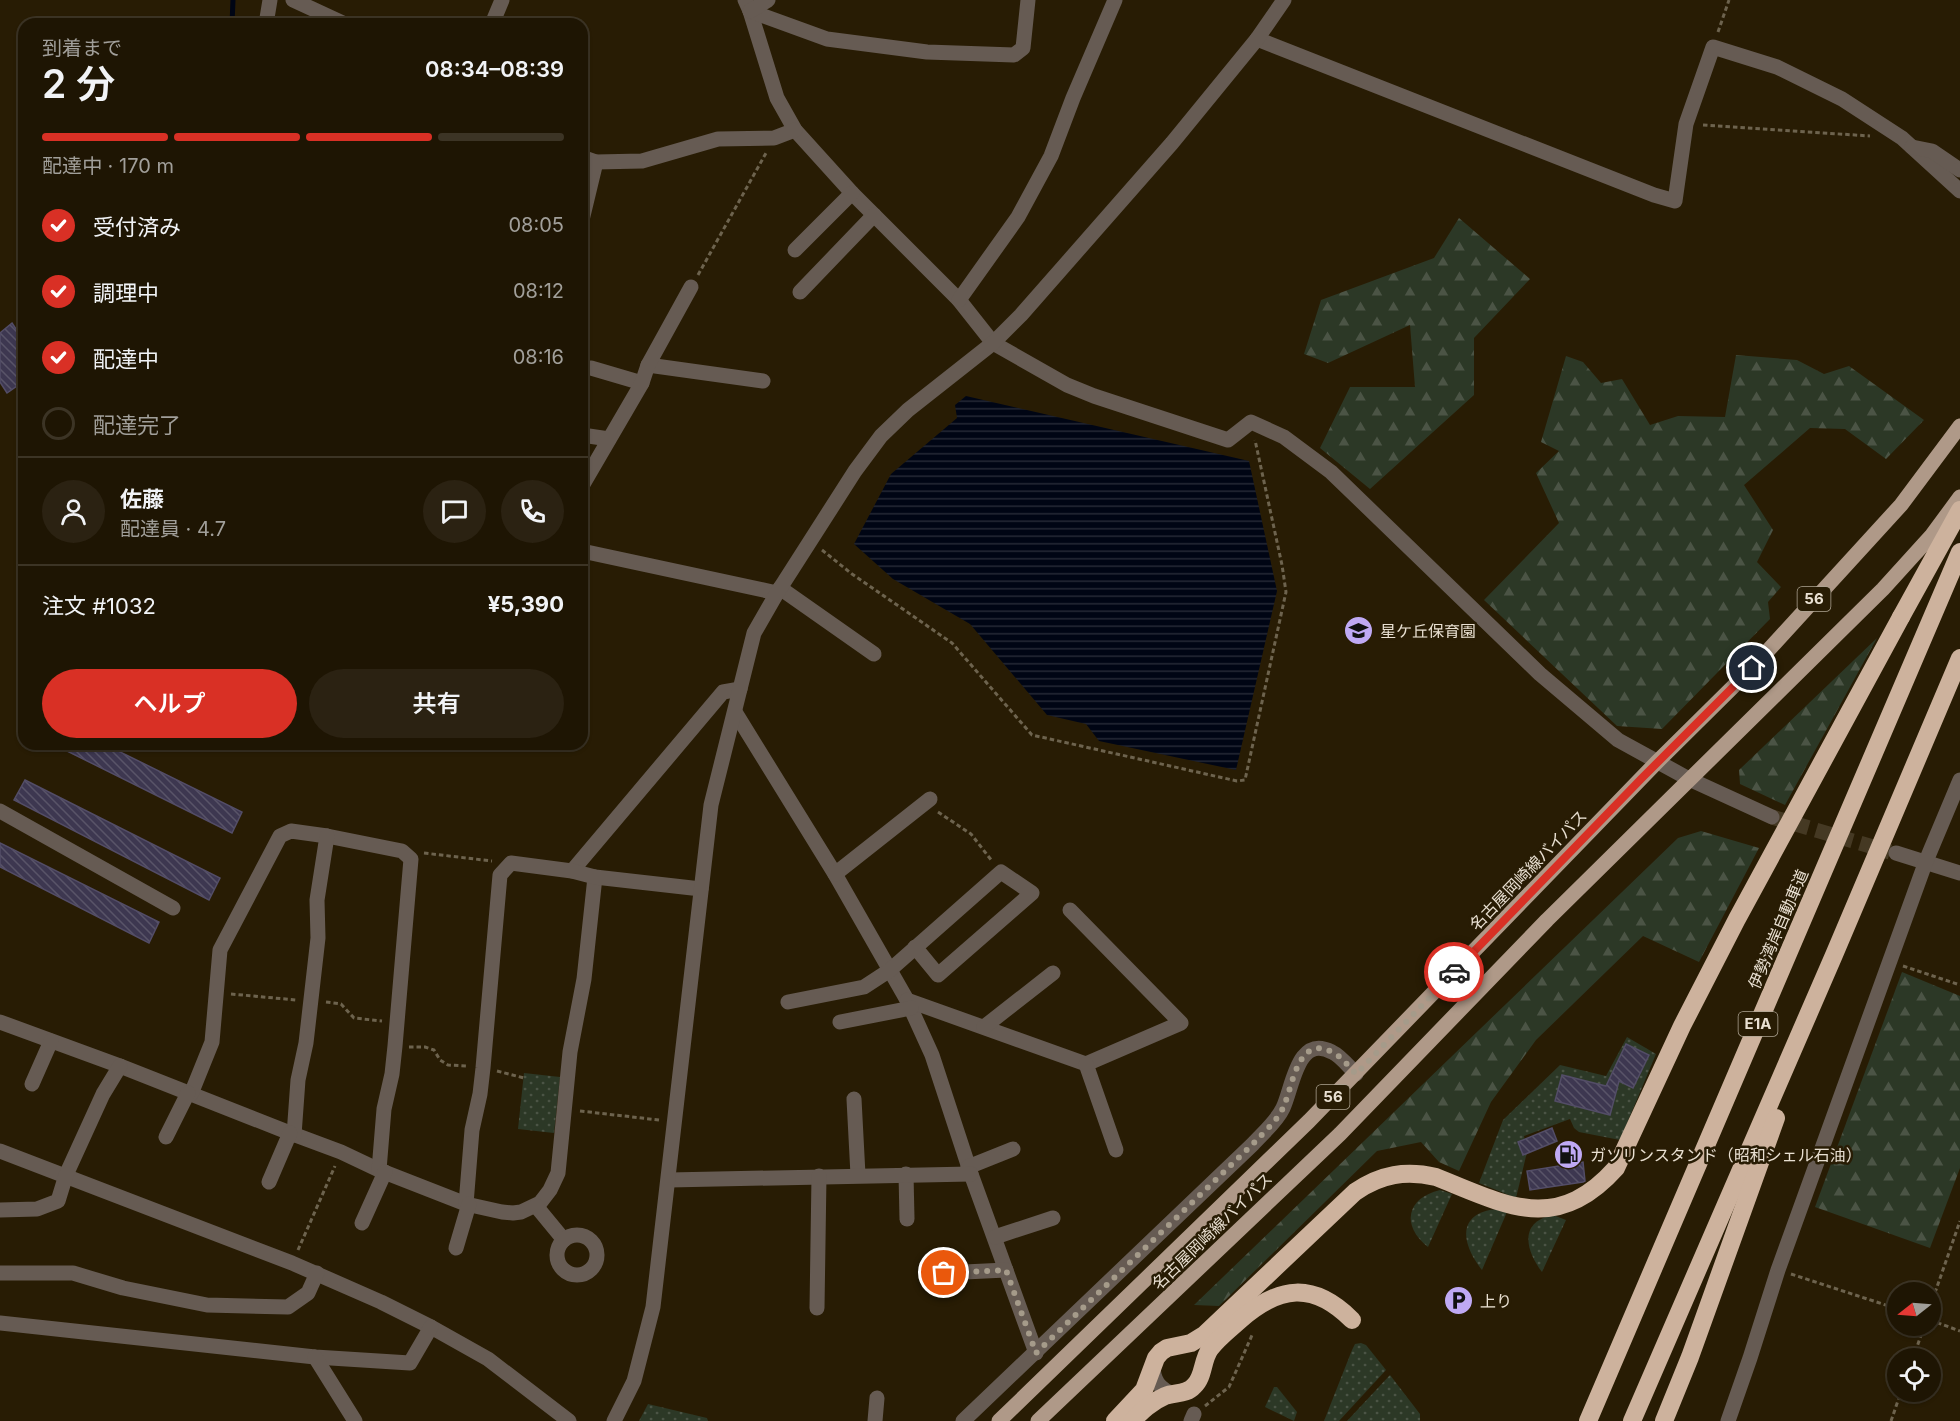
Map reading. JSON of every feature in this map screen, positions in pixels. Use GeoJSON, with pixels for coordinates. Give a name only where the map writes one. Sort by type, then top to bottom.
{"type":"FeatureCollection","features":[{"type":"Feature","properties":{"kind":"highway"},"geometry":{"type":"LineString","coordinates":[[1115,1421],[1144,1390],[1156,1358],[1167,1348],[1191,1344],[1204,1335],[1355,1192],[1380,1178],[1395,1173],[1423,1174],[1511,1206],[1539,1210],[1567,1204],[1593,1190],[1604,1181],[1616,1168],[1682,1026],[1722,948],[1960,510]]}},
{"type":"Feature","properties":{"kind":"highway","name":"伊勢湾岸自動車道"},"geometry":{"type":"LineString","coordinates":[[1588,1421],[1960,552]]}},
{"type":"Feature","properties":{"kind":"highway","name":"E1A"},"geometry":{"type":"LineString","coordinates":[[1632,1421],[1960,658]]}},
{"type":"Feature","properties":{"kind":"highway"},"geometry":{"type":"LineString","coordinates":[[1664,1421],[1690,1356],[1834,955]]}},
{"type":"Feature","properties":{"kind":"highway"},"geometry":{"type":"LineString","coordinates":[[1132,1421],[1153,1402],[1193,1388],[1200,1376],[1208,1352],[1218,1339],[1254,1308],[1279,1296],[1305,1294],[1320,1296],[1330,1301],[1352,1320]]}},
{"type":"Feature","properties":{"kind":"main road","name":"名古屋岡崎線バイパス"},"geometry":{"type":"LineString","coordinates":[[999,1421],[1356,1074],[1657,762],[1752,668],[1900,505],[1960,426]]}},
{"type":"Feature","properties":{"kind":"main road","name":"名古屋岡崎線バイパス"},"geometry":{"type":"LineString","coordinates":[[1038,1421],[1340,1134],[1547,920],[1883,589],[1932,535],[1960,497]]}},
{"type":"Feature","properties":{"kind":"street"},"geometry":{"type":"LineString","coordinates":[[267,18],[270,0]]}},
{"type":"Feature","properties":{"kind":"street"},"geometry":{"type":"LineString","coordinates":[[293,0],[332,18]]}},
{"type":"Feature","properties":{"kind":"street"},"geometry":{"type":"LineString","coordinates":[[494,18],[502,0]]}},
{"type":"Feature","properties":{"kind":"street"},"geometry":{"type":"LineString","coordinates":[[748,6],[768,0]]}},
{"type":"Feature","properties":{"kind":"street"},"geometry":{"type":"LineString","coordinates":[[748,6],[827,39],[927,52],[1014,55],[1023,48],[1028,0]]}},
{"type":"Feature","properties":{"kind":"street"},"geometry":{"type":"LineString","coordinates":[[959,300],[1018,217],[1045,166],[1115,0]]}},
{"type":"Feature","properties":{"kind":"street"},"geometry":{"type":"LineString","coordinates":[[614,1421],[634,1381],[653,1307],[711,806],[754,633],[778,591],[855,471],[881,436],[908,410],[993,343],[1021,315],[1172,143],[1257,39],[1284,0]]}},
{"type":"Feature","properties":{"kind":"street"},"geometry":{"type":"LineString","coordinates":[[748,6],[777,98],[795,130],[852,193],[959,300],[993,343],[1067,385],[1228,440],[1251,422],[1284,437],[1331,472],[1540,674],[1618,740],[1689,779],[1772,817]]}},
{"type":"Feature","properties":{"kind":"street"},"geometry":{"type":"LineString","coordinates":[[1257,39],[1654,195],[1675,201],[1686,124],[1713,47],[1777,68],[1842,99],[1912,147],[1960,191]]}},
{"type":"Feature","properties":{"kind":"street"},"geometry":{"type":"LineString","coordinates":[[589,159],[642,161],[718,139],[774,138],[795,130]]}},
{"type":"Feature","properties":{"kind":"street"},"geometry":{"type":"LineString","coordinates":[[1912,147],[1932,151],[1960,170]]}},
{"type":"Feature","properties":{"kind":"street"},"geometry":{"type":"LineString","coordinates":[[795,250],[852,193]]}},
{"type":"Feature","properties":{"kind":"street"},"geometry":{"type":"LineString","coordinates":[[800,292],[874,215]]}},
{"type":"Feature","properties":{"kind":"street"},"geometry":{"type":"LineString","coordinates":[[588,476],[642,383],[648,365],[691,287]]}},
{"type":"Feature","properties":{"kind":"street"},"geometry":{"type":"LineString","coordinates":[[648,365],[763,381]]}},
{"type":"Feature","properties":{"kind":"street"},"geometry":{"type":"LineString","coordinates":[[591,368],[642,383]]}},
{"type":"Feature","properties":{"kind":"street"},"geometry":{"type":"LineString","coordinates":[[588,436],[609,439]]}},
{"type":"Feature","properties":{"kind":"street"},"geometry":{"type":"LineString","coordinates":[[1932,535],[1960,544]]}},
{"type":"Feature","properties":{"kind":"street"},"geometry":{"type":"LineString","coordinates":[[588,552],[778,591],[874,654]]}},
{"type":"Feature","properties":{"kind":"street"},"geometry":{"type":"LineString","coordinates":[[572,871],[723,692],[740,689]]}},
{"type":"Feature","properties":{"kind":"street"},"geometry":{"type":"LineString","coordinates":[[735,712],[835,874],[909,1004],[932,1054],[970,1171],[1036,1353]]}},
{"type":"Feature","properties":{"kind":"street"},"geometry":{"type":"LineString","coordinates":[[1728,1421],[1778,1270],[1926,861],[1960,780]]}},
{"type":"Feature","properties":{"kind":"street"},"geometry":{"type":"LineString","coordinates":[[835,874],[928,801]]}},
{"type":"Feature","properties":{"kind":"street"},"geometry":{"type":"LineString","coordinates":[[0,812],[173,908]]}},
{"type":"Feature","properties":{"kind":"street"},"geometry":{"type":"LineString","coordinates":[[166,1137],[212,1042],[220,950],[280,836],[291,831],[402,851],[411,859],[392,1074],[384,1109],[382,1171],[362,1223]]}},
{"type":"Feature","properties":{"kind":"street"},"geometry":{"type":"LineString","coordinates":[[269,1182],[292,1134],[298,1080],[306,1043],[318,938],[316,900],[327,836]]}},
{"type":"Feature","properties":{"kind":"street"},"geometry":{"type":"LineString","coordinates":[[1896,854],[1926,861],[1960,873]]}},
{"type":"Feature","properties":{"kind":"street"},"geometry":{"type":"LineString","coordinates":[[456,1248],[468,1204],[472,1130],[483,1068],[500,875],[512,863],[572,871],[595,877],[701,889]]}},
{"type":"Feature","properties":{"kind":"street"},"geometry":{"type":"LineString","coordinates":[[788,1002],[864,987],[890,969],[1001,872],[1032,893],[938,975],[915,948]]}},
{"type":"Feature","properties":{"kind":"street"},"geometry":{"type":"LineString","coordinates":[[0,1022],[120,1066],[468,1204],[513,1213],[536,1206],[550,1190],[558,1173],[570,1052],[584,979],[595,877]]}},
{"type":"Feature","properties":{"kind":"street"},"geometry":{"type":"LineString","coordinates":[[840,1022],[909,1004],[984,1027],[1086,1064],[1181,1023],[1070,910]]}},
{"type":"Feature","properties":{"kind":"street"},"geometry":{"type":"LineString","coordinates":[[984,1027],[1053,974]]}},
{"type":"Feature","properties":{"kind":"street"},"geometry":{"type":"LineString","coordinates":[[32,1084],[51,1041]]}},
{"type":"Feature","properties":{"kind":"street"},"geometry":{"type":"LineString","coordinates":[[963,1421],[1253,1144],[1282,1111],[1300,1059],[1308,1051],[1321,1048],[1334,1052],[1356,1074]]}},
{"type":"Feature","properties":{"kind":"street"},"geometry":{"type":"LineString","coordinates":[[1086,1064],[1116,1150]]}},
{"type":"Feature","properties":{"kind":"street"},"geometry":{"type":"LineString","coordinates":[[0,1210],[37,1209],[58,1201],[66,1175],[103,1094],[120,1066]]}},
{"type":"Feature","properties":{"kind":"street"},"geometry":{"type":"LineString","coordinates":[[854,1099],[858,1175]]}},
{"type":"Feature","properties":{"kind":"street"},"geometry":{"type":"LineString","coordinates":[[669,1180],[970,1171],[1013,1149]]}},
{"type":"Feature","properties":{"kind":"street"},"geometry":{"type":"LineString","coordinates":[[0,1151],[317,1273],[431,1327],[488,1359],[569,1421]]}},
{"type":"Feature","properties":{"kind":"street"},"geometry":{"type":"LineString","coordinates":[[906,1174],[907,1219]]}},
{"type":"Feature","properties":{"kind":"street"},"geometry":{"type":"LineString","coordinates":[[817,1308],[819,1176]]}},
{"type":"Feature","properties":{"kind":"street"},"geometry":{"type":"LineString","coordinates":[[536,1206],[564,1240]]}},
{"type":"Feature","properties":{"kind":"street"},"geometry":{"type":"LineString","coordinates":[[995,1237],[1053,1218]]}},
{"type":"Feature","properties":{"kind":"street"},"geometry":{"type":"LineString","coordinates":[[944,1273],[1006,1270]]}},
{"type":"Feature","properties":{"kind":"street"},"geometry":{"type":"LineString","coordinates":[[0,1273],[73,1273],[123,1288],[207,1305],[288,1307],[308,1293],[317,1273]]}},
{"type":"Feature","properties":{"kind":"street"},"geometry":{"type":"LineString","coordinates":[[0,1323],[315,1357],[410,1363],[431,1327]]}},
{"type":"Feature","properties":{"kind":"street"},"geometry":{"type":"LineString","coordinates":[[1182,1346],[1193,1352],[1201,1369]]}},
{"type":"Feature","properties":{"kind":"street"},"geometry":{"type":"LineString","coordinates":[[315,1357],[355,1421]]}},
{"type":"Feature","properties":{"kind":"street"},"geometry":{"type":"LineString","coordinates":[[1153,1365],[1155,1380],[1160,1387],[1173,1394]]}},
{"type":"Feature","properties":{"kind":"street"},"geometry":{"type":"LineString","coordinates":[[875,1421],[877,1398]]}},
{"type":"Feature","properties":{"kind":"path"},"geometry":{"type":"LineString","coordinates":[[1713,47],[1729,0]]}},
{"type":"Feature","properties":{"kind":"path"},"geometry":{"type":"LineString","coordinates":[[1686,124],[1871,136]]}},
{"type":"Feature","properties":{"kind":"path"},"geometry":{"type":"LineString","coordinates":[[691,287],[774,138]]}},
{"type":"Feature","properties":{"kind":"path"},"geometry":{"type":"LineString","coordinates":[[811,541],[852,574],[951,643],[1032,735],[1238,781],[1245,780],[1286,592],[1251,422]]}},
{"type":"Feature","properties":{"kind":"path"},"geometry":{"type":"LineString","coordinates":[[928,801],[971,834],[1001,872]]}},
{"type":"Feature","properties":{"kind":"path"},"geometry":{"type":"LineString","coordinates":[[402,851],[512,863]]}},
{"type":"Feature","properties":{"kind":"path"},"geometry":{"type":"LineString","coordinates":[[1890,961],[1960,985]]}},
{"type":"Feature","properties":{"kind":"path"},"geometry":{"type":"LineString","coordinates":[[395,1046],[425,1047],[434,1050],[440,1060],[448,1065],[483,1068],[524,1078]]}},
{"type":"Feature","properties":{"kind":"path"},"geometry":{"type":"LineString","coordinates":[[564,1110],[675,1122]]}},
{"type":"Feature","properties":{"kind":"path"},"geometry":{"type":"LineString","coordinates":[[292,1263],[341,1152]]}},
{"type":"Feature","properties":{"kind":"path"},"geometry":{"type":"LineString","coordinates":[[1939,1282],[1960,1221]]}},
{"type":"Feature","properties":{"kind":"path"},"geometry":{"type":"LineString","coordinates":[[1778,1270],[1887,1305]]}},
{"type":"Feature","properties":{"kind":"path"},"geometry":{"type":"LineString","coordinates":[[1941,1324],[1960,1331]]}},
{"type":"Feature","properties":{"kind":"path"},"geometry":{"type":"LineString","coordinates":[[1193,1418],[1229,1387],[1254,1331]]}},
{"type":"Feature","properties":{"kind":"path"},"geometry":{"type":"LineString","coordinates":[[1891,1421],[1898,1402]]}},
{"type":"Feature","properties":{"kind":"green space"},"geometry":{"type":"Polygon","coordinates":[[[1459,218],[1530,279],[1474,338],[1474,395],[1370,489],[1320,448],[1350,387],[1415,387],[1410,325],[1328,363],[1304,354],[1321,300],[1434,258],[1459,218]]]}},
{"type":"Feature","properties":{"kind":"green space"},"geometry":{"type":"Polygon","coordinates":[[[1736,355],[1797,360],[1824,374],[1849,366],[1924,420],[1886,459],[1845,429],[1810,428],[1744,485],[1773,530],[1757,562],[1781,587],[1768,602],[1770,619],[1662,729],[1617,726],[1484,600],[1559,523],[1536,473],[1559,451],[1541,442],[1566,356],[1583,362],[1601,383],[1622,379],[1650,425],[1678,416],[1725,417],[1736,355]]]}},
{"type":"Feature","properties":{"kind":"green space"},"geometry":{"type":"Polygon","coordinates":[[[1877,638],[1785,805],[1740,784],[1739,770],[1877,638]]]}},
{"type":"Feature","properties":{"kind":"green space"},"geometry":{"type":"Polygon","coordinates":[[[1701,831],[1759,848],[1699,962],[1643,936],[1536,1040],[1491,1102],[1459,1171],[1439,1162],[1421,1142],[1377,1151],[1219,1306],[1194,1305],[1678,838],[1701,831]]]}},
{"type":"Feature","properties":{"kind":"green space"},"geometry":{"type":"Polygon","coordinates":[[[1902,972],[1960,996],[1960,1168],[1930,1248],[1815,1207],[1902,972]]]}},
{"type":"Feature","properties":{"kind":"green space"},"geometry":{"type":"Polygon","coordinates":[[[1627,1037],[1656,1054],[1620,1140],[1579,1132],[1574,1128],[1570,1119],[1524,1136],[1527,1152],[1516,1198],[1479,1183],[1503,1120],[1560,1065],[1606,1076],[1627,1037]]]}},
{"type":"Feature","properties":{"kind":"green space"},"geometry":{"type":"Polygon","coordinates":[[[524,1073],[560,1077],[554,1133],[518,1129],[524,1073]]]}},
{"type":"Feature","properties":{"kind":"green space"},"geometry":{"type":"Polygon","coordinates":[[[1440,1190],[1452,1194],[1428,1247],[1419,1239],[1414,1230],[1411,1214],[1420,1199],[1440,1190]]]}},
{"type":"Feature","properties":{"kind":"green space"},"geometry":{"type":"Polygon","coordinates":[[[1497,1209],[1507,1212],[1482,1270],[1470,1250],[1466,1232],[1474,1217],[1497,1209]]]}},
{"type":"Feature","properties":{"kind":"green space"},"geometry":{"type":"Polygon","coordinates":[[[1553,1215],[1566,1220],[1542,1272],[1532,1255],[1528,1238],[1534,1224],[1553,1215]]]}},
{"type":"Feature","properties":{"kind":"green space"},"geometry":{"type":"Polygon","coordinates":[[[1355,1344],[1366,1345],[1386,1370],[1339,1421],[1324,1421],[1352,1350],[1355,1344]]]}},
{"type":"Feature","properties":{"kind":"green space"},"geometry":{"type":"Polygon","coordinates":[[[1390,1375],[1420,1414],[1420,1421],[1347,1421],[1390,1375]]]}},
{"type":"Feature","properties":{"kind":"green space"},"geometry":{"type":"Polygon","coordinates":[[[1274,1387],[1277,1387],[1297,1412],[1294,1421],[1265,1407],[1274,1387]]]}},
{"type":"Feature","properties":{"kind":"green space"},"geometry":{"type":"Polygon","coordinates":[[[648,1404],[707,1418],[708,1421],[639,1421],[648,1404]]]}},
{"type":"Feature","properties":{"kind":"shaded area"},"geometry":{"type":"Polygon","coordinates":[[[966,396],[1249,461],[1277,591],[1236,770],[1099,741],[1086,724],[1047,715],[970,624],[893,579],[854,544],[891,474],[957,418],[955,405],[966,396]]]}},
{"type":"Feature","properties":{"kind":"building"},"geometry":{"type":"Polygon","coordinates":[[[12,323],[18,332],[18,385],[7,393],[0,382],[0,333],[12,323]]]}},
{"type":"Feature","properties":{"kind":"building"},"geometry":{"type":"Polygon","coordinates":[[[65,750],[116,750],[242,812],[232,833],[65,750]]]}},
{"type":"Feature","properties":{"kind":"building"},"geometry":{"type":"Polygon","coordinates":[[[25,780],[220,878],[209,900],[14,800],[25,780]]]}},
{"type":"Feature","properties":{"kind":"building"},"geometry":{"type":"Polygon","coordinates":[[[0,843],[159,922],[149,943],[0,867],[0,843]]]}},
{"type":"Feature","properties":{"kind":"building"},"geometry":{"type":"Polygon","coordinates":[[[1626,1044],[1649,1055],[1633,1088],[1619,1081],[1610,1115],[1555,1101],[1562,1075],[1606,1086],[1626,1044]]]}},
{"type":"Feature","properties":{"kind":"building"},"geometry":{"type":"Polygon","coordinates":[[[1552,1128],[1557,1141],[1523,1155],[1518,1142],[1552,1128]]]}},
{"type":"Feature","properties":{"kind":"building"},"geometry":{"type":"Polygon","coordinates":[[[1583,1162],[1585,1181],[1530,1190],[1527,1171],[1583,1162]]]}},
{"type":"Feature","properties":{"kind":"waterway"},"geometry":{"type":"LineString","coordinates":[[232,18],[233,0]]}},
{"type":"Feature","properties":{"kind":"tunnel"},"geometry":{"type":"LineString","coordinates":[[1772,817],[1890,852]]}},
{"type":"Feature","properties":{"kind":"way so far"},"geometry":{"type":"LineString","coordinates":[[944,1273],[1006,1270],[1036,1353],[1253,1144],[1282,1111],[1300,1059],[1308,1051],[1321,1048],[1334,1052],[1356,1074],[1454,972]]}},
{"type":"Feature","properties":{"kind":"place","name":"星ケ丘保育園"},"geometry":{"type":"Point","coordinates":[1359,631]}},
{"type":"Feature","properties":{"kind":"place","name":"ガソリンスタンド（昭和シェル石油）"},"geometry":{"type":"Point","coordinates":[1569,1155]}},
{"type":"Feature","properties":{"kind":"place","name":"上り"},"geometry":{"type":"Point","coordinates":[1459,1301]}},
{"type":"Feature","properties":{"kind":"route"},"geometry":{"type":"LineString","coordinates":[[1454,972],[1752,668]]}}]}
